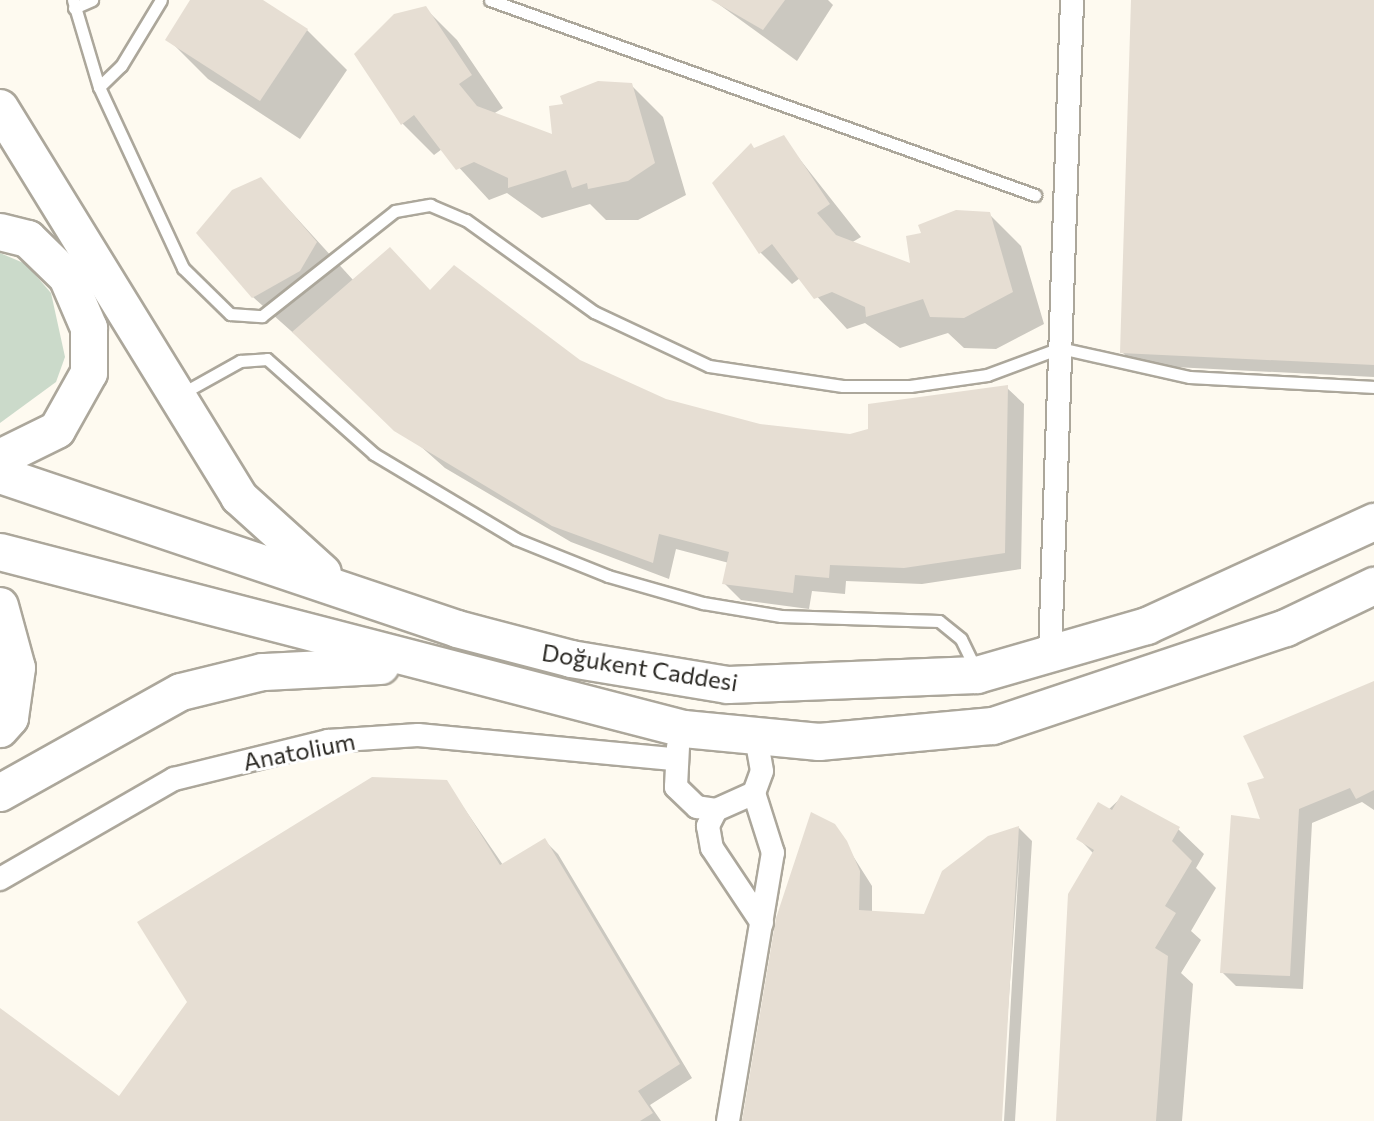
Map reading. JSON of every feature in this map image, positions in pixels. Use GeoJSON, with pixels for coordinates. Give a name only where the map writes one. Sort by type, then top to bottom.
{"type":"FeatureCollection","features":[{"type":"Feature","properties":{"kind":"main road"},"geometry":{"type":"LineString","coordinates":[[0,108],[239,497],[290,550],[348,590],[457,629]]}},
{"type":"Feature","properties":{"kind":"main road"},"geometry":{"type":"LineString","coordinates":[[0,232],[28,239],[67,277],[89,328],[89,373],[57,430],[0,458]]}},
{"type":"Feature","properties":{"kind":"main road","name":"Doğukent Caddesi"},"geometry":{"type":"LineString","coordinates":[[0,475],[457,629],[571,659],[728,685],[977,675],[1147,626],[1374,522]]}},
{"type":"Feature","properties":{"kind":"main road","name":"Doğukent Caddesi"},"geometry":{"type":"LineString","coordinates":[[0,552],[433,667],[678,744],[756,737],[819,742],[993,726],[1286,628],[1374,586]]}},
{"type":"Feature","properties":{"kind":"main road"},"geometry":{"type":"LineString","coordinates":[[0,606],[17,668],[10,718],[0,729]]}},
{"type":"Feature","properties":{"kind":"main road"},"geometry":{"type":"LineString","coordinates":[[0,793],[181,692],[263,672],[433,667]]}},
{"type":"Feature","properties":{"kind":"street"},"geometry":{"type":"LineString","coordinates":[[1050,654],[1072,0]]}},
{"type":"Feature","properties":{"kind":"street","name":"Anatolium"},"geometry":{"type":"LineString","coordinates":[[0,879],[174,779],[328,741],[418,735],[678,744]]}},
{"type":"Feature","properties":{"kind":"street"},"geometry":{"type":"LineString","coordinates":[[728,1121],[773,853],[754,793],[762,771],[756,737]]}},
{"type":"Feature","properties":{"kind":"street"},"geometry":{"type":"LineString","coordinates":[[678,744],[676,787],[697,807],[716,810],[754,793]]}},
{"type":"Feature","properties":{"kind":"street"},"geometry":{"type":"LineString","coordinates":[[716,810],[708,826],[712,848],[762,923]]}},
{"type":"Feature","properties":{"kind":"lane"},"geometry":{"type":"LineString","coordinates":[[92,0],[73,4],[99,87],[183,268],[230,314],[262,316],[395,211],[430,205],[466,220],[594,312],[709,366],[843,386],[910,386],[987,375],[1060,348],[1190,377],[1374,387]]}},
{"type":"Feature","properties":{"kind":"lane"},"geometry":{"type":"LineString","coordinates":[[99,87],[121,66],[161,0]]}},
{"type":"Feature","properties":{"kind":"lane"},"geometry":{"type":"LineString","coordinates":[[490,0],[1035,195]]}},
{"type":"Feature","properties":{"kind":"lane"},"geometry":{"type":"LineString","coordinates":[[177,396],[240,361],[267,359],[374,454],[516,539],[608,576],[703,603],[781,616],[939,621],[961,639],[977,675]]}},
{"type":"Feature","properties":{"kind":"green space"},"geometry":{"type":"Polygon","coordinates":[[[0,253],[26,264],[51,293],[65,357],[56,382],[0,423],[0,253]]]}},
{"type":"Feature","properties":{"kind":"building"},"geometry":{"type":"Polygon","coordinates":[[[190,0],[263,0],[308,29],[260,101],[165,40],[190,0]]]}},
{"type":"Feature","properties":{"kind":"building"},"geometry":{"type":"Polygon","coordinates":[[[711,0],[785,0],[763,30],[711,0]]]}},
{"type":"Feature","properties":{"kind":"building"},"geometry":{"type":"Polygon","coordinates":[[[1131,0],[1374,0],[1374,365],[1120,353],[1131,0]]]}},
{"type":"Feature","properties":{"kind":"building"},"geometry":{"type":"Polygon","coordinates":[[[426,6],[472,75],[459,84],[477,106],[552,134],[549,106],[563,104],[560,96],[598,81],[632,83],[655,163],[628,181],[588,189],[587,183],[572,188],[566,170],[508,188],[508,178],[474,162],[456,170],[414,115],[401,125],[354,54],[394,14],[426,6]]]}},
{"type":"Feature","properties":{"kind":"building"},"geometry":{"type":"Polygon","coordinates":[[[784,135],[830,204],[817,213],[836,235],[910,263],[906,236],[921,233],[918,225],[956,210],[990,212],[1013,292],[964,318],[930,317],[923,299],[866,317],[865,307],[832,292],[814,299],[772,244],[759,254],[712,183],[751,143],[754,148],[784,135]]]}},
{"type":"Feature","properties":{"kind":"building"},"geometry":{"type":"Polygon","coordinates":[[[261,177],[317,242],[300,271],[252,298],[196,233],[232,190],[261,177]]]}},
{"type":"Feature","properties":{"kind":"building"},"geometry":{"type":"Polygon","coordinates":[[[390,247],[430,290],[454,265],[580,360],[666,399],[760,424],[850,434],[868,429],[868,404],[1008,385],[1005,553],[904,568],[830,565],[829,578],[795,575],[793,593],[722,584],[729,552],[659,534],[653,563],[552,526],[394,431],[292,332],[390,247]]]}},
{"type":"Feature","properties":{"kind":"building"},"geometry":{"type":"Polygon","coordinates":[[[1374,681],[1374,790],[1356,799],[1350,788],[1299,809],[1290,976],[1220,973],[1231,815],[1260,819],[1247,783],[1264,778],[1243,736],[1374,681]]]}},
{"type":"Feature","properties":{"kind":"building"},"geometry":{"type":"Polygon","coordinates":[[[372,777],[447,780],[500,865],[545,838],[680,1064],[638,1091],[653,1113],[640,1121],[0,1121],[0,1008],[119,1096],[187,1002],[137,922],[372,777]]]}},
{"type":"Feature","properties":{"kind":"building"},"geometry":{"type":"Polygon","coordinates":[[[1121,795],[1180,827],[1172,841],[1192,861],[1165,906],[1176,913],[1155,948],[1168,956],[1156,1121],[1056,1121],[1068,894],[1094,850],[1076,839],[1098,802],[1112,810],[1121,795]]]}},
{"type":"Feature","properties":{"kind":"building"},"geometry":{"type":"Polygon","coordinates":[[[811,812],[835,824],[847,841],[860,871],[859,910],[924,914],[942,871],[988,836],[1019,826],[1002,1121],[742,1121],[776,918],[811,812]]]}}]}
